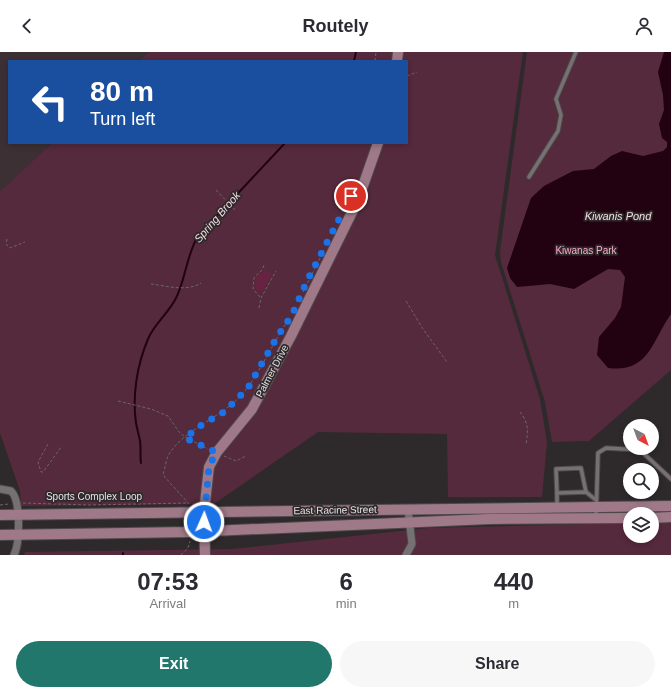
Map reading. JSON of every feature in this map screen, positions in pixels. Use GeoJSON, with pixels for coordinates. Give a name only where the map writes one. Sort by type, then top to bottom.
{"type":"FeatureCollection","features":[{"type":"Feature","properties":{"kind":"main road","name":"Palmer Drive"},"geometry":{"type":"LineString","coordinates":[[205,555],[204,512],[209,467],[216,452],[252,409],[287,343],[358,200],[378,144]]}},
{"type":"Feature","properties":{"kind":"main road","name":"East Racine Street"},"geometry":{"type":"LineString","coordinates":[[0,515],[189,507],[204,512],[557,507],[595,503],[671,506]]}},
{"type":"Feature","properties":{"kind":"main road"},"geometry":{"type":"LineString","coordinates":[[659,518],[671,517]]}},
{"type":"Feature","properties":{"kind":"main road","name":"East Racine Street"},"geometry":{"type":"LineString","coordinates":[[0,535],[204,532],[489,519],[623,518]]}},
{"type":"Feature","properties":{"kind":"street"},"geometry":{"type":"LineString","coordinates":[[0,489],[11,491],[17,497],[18,535],[14,555]]}},
{"type":"Feature","properties":{"kind":"street"},"geometry":{"type":"LineString","coordinates":[[406,555],[412,544],[408,509]]}},
{"type":"Feature","properties":{"kind":"lane"},"geometry":{"type":"LineString","coordinates":[[529,177],[558,131],[562,115],[556,99],[576,52]]}},
{"type":"Feature","properties":{"kind":"lane"},"geometry":{"type":"LineString","coordinates":[[596,518],[595,503],[598,495],[598,453],[606,448],[640,450],[671,479]]}},
{"type":"Feature","properties":{"kind":"lane"},"geometry":{"type":"LineString","coordinates":[[557,507],[556,469],[581,468],[586,492],[595,503]]}},
{"type":"Feature","properties":{"kind":"lane"},"geometry":{"type":"LineString","coordinates":[[557,493],[586,492]]}},
{"type":"Feature","properties":{"kind":"path"},"geometry":{"type":"LineString","coordinates":[[408,76],[417,72]]}},
{"type":"Feature","properties":{"kind":"path"},"geometry":{"type":"LineString","coordinates":[[216,190],[235,210]]}},
{"type":"Feature","properties":{"kind":"path"},"geometry":{"type":"LineString","coordinates":[[7,239],[6,244],[10,248],[25,242]]}},
{"type":"Feature","properties":{"kind":"path"},"geometry":{"type":"LineString","coordinates":[[302,295],[326,246]]}},
{"type":"Feature","properties":{"kind":"path"},"geometry":{"type":"LineString","coordinates":[[261,298],[253,289],[254,278],[262,270],[264,264]]}},
{"type":"Feature","properties":{"kind":"path"},"geometry":{"type":"LineString","coordinates":[[258,308],[261,298],[276,271]]}},
{"type":"Feature","properties":{"kind":"path"},"geometry":{"type":"LineString","coordinates":[[151,284],[187,288],[196,287],[201,283]]}},
{"type":"Feature","properties":{"kind":"path"},"geometry":{"type":"LineString","coordinates":[[406,300],[423,329],[447,362]]}},
{"type":"Feature","properties":{"kind":"path"},"geometry":{"type":"LineString","coordinates":[[189,507],[163,475],[169,455],[185,438],[203,424],[224,412],[248,388],[277,337],[292,315]]}},
{"type":"Feature","properties":{"kind":"path"},"geometry":{"type":"LineString","coordinates":[[118,401],[151,409],[168,416],[185,438],[236,461],[246,456]]}},
{"type":"Feature","properties":{"kind":"path"},"geometry":{"type":"LineString","coordinates":[[520,412],[525,418],[528,429],[526,444]]}},
{"type":"Feature","properties":{"kind":"path"},"geometry":{"type":"LineString","coordinates":[[48,444],[38,462],[41,472],[48,467],[62,446]]}},
{"type":"Feature","properties":{"kind":"path","name":"Sports Complex Loop"},"geometry":{"type":"LineString","coordinates":[[0,505],[17,503],[189,507]]}},
{"type":"Feature","properties":{"kind":"path"},"geometry":{"type":"LineString","coordinates":[[181,555],[190,543],[190,532]]}},
{"type":"Feature","properties":{"kind":"shaded area"},"geometry":{"type":"Polygon","coordinates":[[[0,52],[149,52],[140,60],[8,60],[8,144],[51,144],[0,191],[0,52]]]}},
{"type":"Feature","properties":{"kind":"green space"},"geometry":{"type":"Polygon","coordinates":[[[149,52],[523,52],[495,255],[540,399],[547,442],[542,497],[448,497],[447,434],[318,432],[214,504],[21,506],[20,491],[0,433],[0,191],[51,144],[408,144],[408,60],[140,60],[149,52]]]}},
{"type":"Feature","properties":{"kind":"green space","name":"Kiwanas Park"},"geometry":{"type":"Polygon","coordinates":[[[527,52],[671,52],[671,370],[589,441],[552,442],[545,402],[501,262],[500,251],[527,52]]]}},
{"type":"Feature","properties":{"kind":"green space"},"geometry":{"type":"Polygon","coordinates":[[[659,522],[671,522],[671,555],[24,555],[25,552],[232,549],[428,528],[623,523],[623,543],[659,543],[659,522]]]}},
{"type":"Feature","properties":{"kind":"water","name":"Kiwanis Pond"},"geometry":{"type":"Polygon","coordinates":[[[664,52],[671,52],[671,314],[654,344],[641,360],[622,368],[608,368],[597,355],[599,337],[615,318],[621,307],[625,277],[620,270],[608,269],[574,289],[550,284],[517,287],[510,278],[507,268],[531,198],[544,186],[573,171],[594,169],[611,156],[622,151],[643,156],[663,151],[667,147],[667,142],[662,138],[659,124],[664,110],[663,95],[658,72],[664,52]]]}},
{"type":"Feature","properties":{"kind":"building"},"geometry":{"type":"Polygon","coordinates":[[[264,270],[272,274],[262,292],[254,289],[257,284],[256,277],[262,274],[264,270]]]}},
{"type":"Feature","properties":{"kind":"waterway","name":"Spring Brook"},"geometry":{"type":"LineString","coordinates":[[354,60],[356,52]]}},
{"type":"Feature","properties":{"kind":"waterway","name":"Spring Brook"},"geometry":{"type":"LineString","coordinates":[[141,463],[140,441],[135,413],[135,391],[138,370],[148,339],[177,296],[183,281],[191,250],[198,236],[284,144]]}},
{"type":"Feature","properties":{"kind":"route"},"geometry":{"type":"LineString","coordinates":[[204,522],[209,467],[216,452],[185,438],[203,424],[224,412],[248,388],[277,337],[292,315],[306,283],[343,215],[351,196]]}}]}
